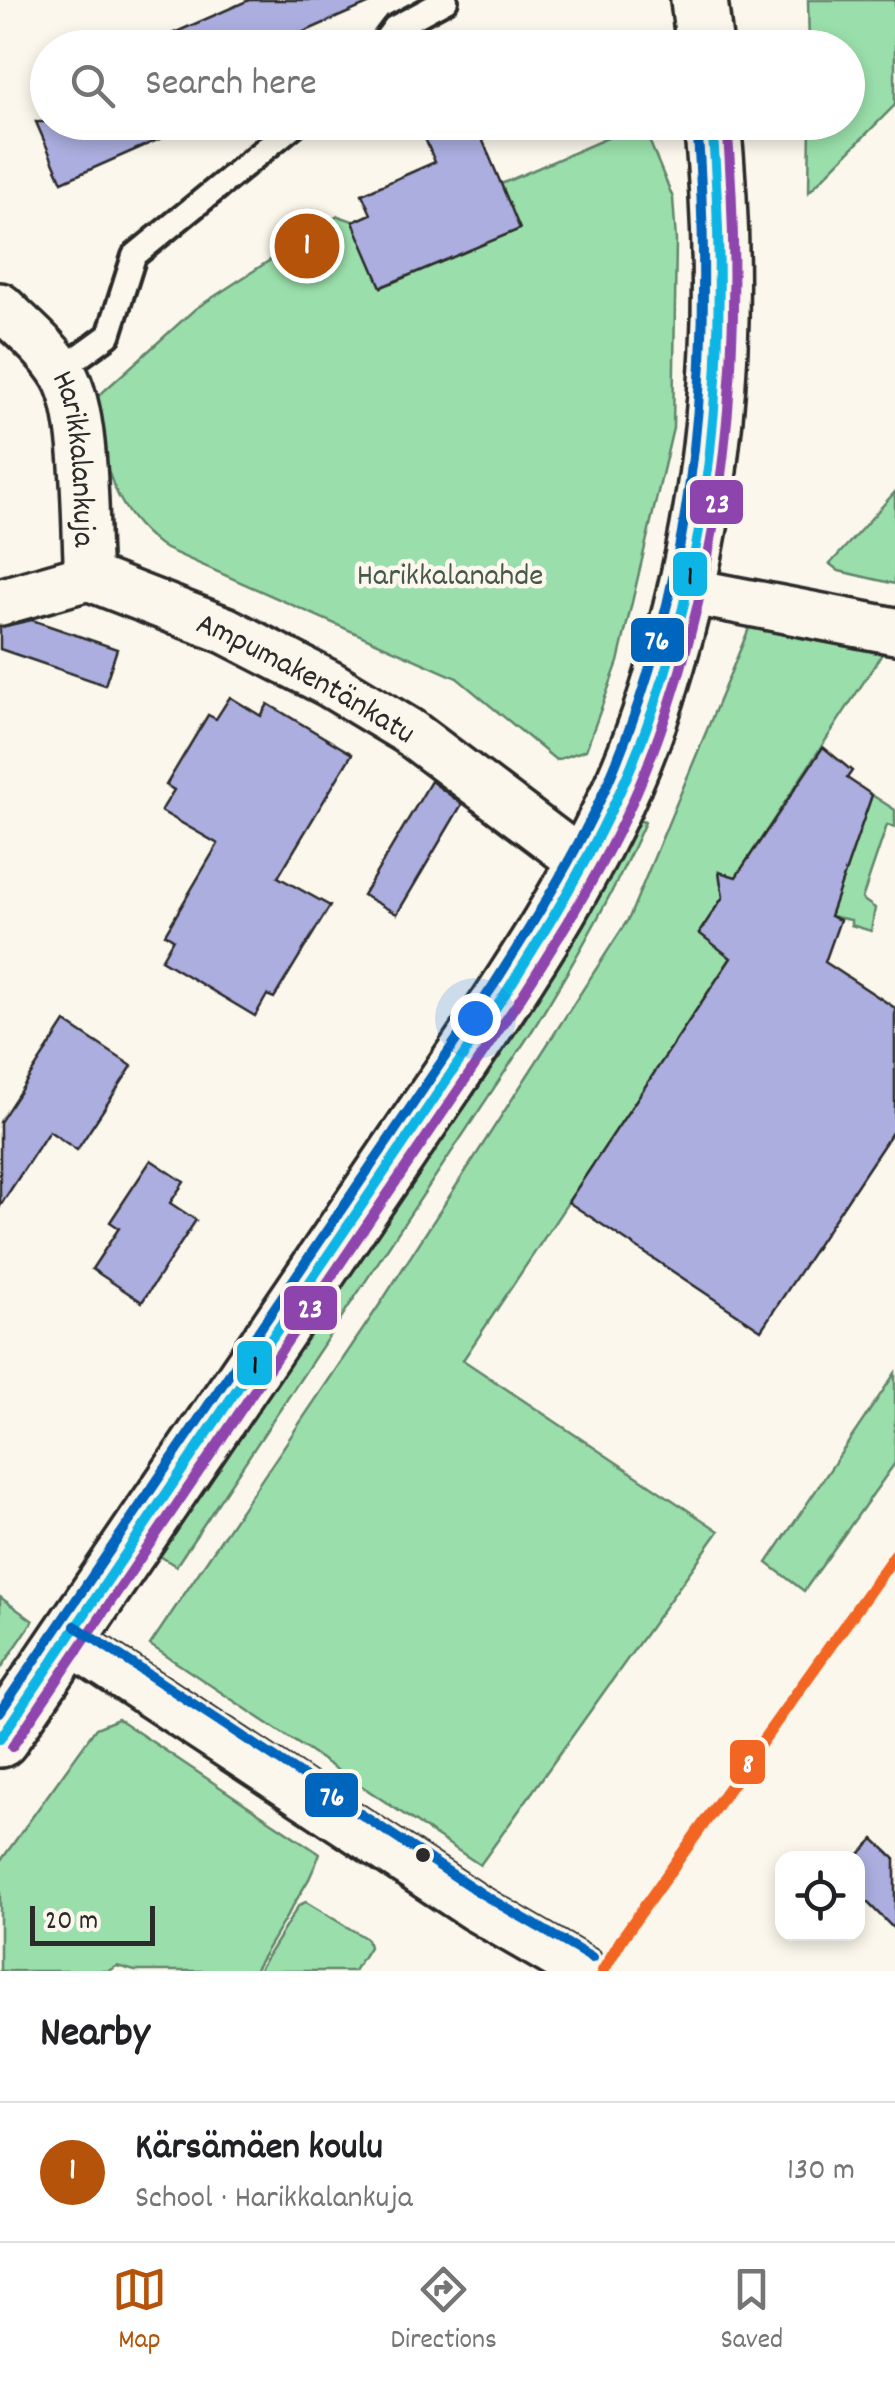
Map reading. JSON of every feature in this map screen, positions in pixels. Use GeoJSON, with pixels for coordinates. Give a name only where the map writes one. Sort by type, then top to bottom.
{"type":"FeatureCollection","features":[{"type":"Feature","properties":{"kind":"street"},"geometry":{"type":"LineString","coordinates":[[699,0],[703,30]]}},
{"type":"Feature","properties":{"kind":"street"},"geometry":{"type":"LineString","coordinates":[[0,1739],[531,951],[583,863],[649,718],[688,590],[704,510],[720,359],[713,140]]}},
{"type":"Feature","properties":{"kind":"street","name":"Harikkalankuja"},"geometry":{"type":"LineString","coordinates":[[0,306],[50,354],[66,379],[78,414],[88,576]]}},
{"type":"Feature","properties":{"kind":"street"},"geometry":{"type":"LineString","coordinates":[[0,602],[88,576]]}},
{"type":"Feature","properties":{"kind":"street","name":"Ampumakentänkatu"},"geometry":{"type":"LineString","coordinates":[[88,576],[225,630],[330,684],[408,731],[583,863]]}},
{"type":"Feature","properties":{"kind":"street"},"geometry":{"type":"LineString","coordinates":[[688,590],[895,630]]}},
{"type":"Feature","properties":{"kind":"street"},"geometry":{"type":"LineString","coordinates":[[67,1639],[484,1914],[584,1971]]}},
{"type":"Feature","properties":{"kind":"lane"},"geometry":{"type":"LineString","coordinates":[[392,30],[446,0]]}},
{"type":"Feature","properties":{"kind":"lane"},"geometry":{"type":"LineString","coordinates":[[80,356],[109,335],[134,256],[276,140]]}},
{"type":"Feature","properties":{"kind":"green space"},"geometry":{"type":"Polygon","coordinates":[[[808,0],[895,0],[895,105],[865,135],[865,30],[809,30],[808,0]]]}},
{"type":"Feature","properties":{"kind":"green space","name":"Harikkalanahde"},"geometry":{"type":"Polygon","coordinates":[[[603,140],[649,140],[673,198],[673,428],[618,662],[586,750],[556,760],[457,678],[166,549],[147,534],[121,502],[106,464],[94,400],[195,309],[338,216],[353,221],[382,287],[519,229],[501,184],[603,140]]]}},
{"type":"Feature","properties":{"kind":"green space"},"geometry":{"type":"Polygon","coordinates":[[[810,140],[860,140],[809,192],[810,140]]]}},
{"type":"Feature","properties":{"kind":"green space"},"geometry":{"type":"Polygon","coordinates":[[[895,492],[895,584],[839,571],[830,564],[895,492]]]}},
{"type":"Feature","properties":{"kind":"green space"},"geometry":{"type":"Polygon","coordinates":[[[750,626],[886,648],[736,877],[719,873],[723,897],[699,933],[734,953],[463,1360],[719,1531],[480,1865],[150,1645],[380,1304],[629,918],[750,626]]]}},
{"type":"Feature","properties":{"kind":"green space"},"geometry":{"type":"Polygon","coordinates":[[[872,795],[895,810],[895,827],[887,825],[862,899],[875,908],[871,931],[851,925],[851,920],[830,916],[872,795]]]}},
{"type":"Feature","properties":{"kind":"green space"},"geometry":{"type":"Polygon","coordinates":[[[636,820],[645,822],[620,876],[532,1031],[176,1566],[155,1553],[520,1027],[570,948],[636,820]]]}},
{"type":"Feature","properties":{"kind":"green space"},"geometry":{"type":"Polygon","coordinates":[[[895,1373],[895,1463],[804,1591],[767,1563],[895,1373]]]}},
{"type":"Feature","properties":{"kind":"green space"},"geometry":{"type":"Polygon","coordinates":[[[0,1597],[33,1621],[0,1670],[0,1597]]]}},
{"type":"Feature","properties":{"kind":"green space"},"geometry":{"type":"Polygon","coordinates":[[[118,1719],[320,1854],[254,1971],[135,1971],[117,1966],[108,1971],[0,1971],[0,1862],[96,1728],[118,1719]]]}},
{"type":"Feature","properties":{"kind":"green space"},"geometry":{"type":"Polygon","coordinates":[[[306,1902],[367,1939],[369,1947],[354,1971],[258,1971],[299,1905],[306,1902]]]}},
{"type":"Feature","properties":{"kind":"building"},"geometry":{"type":"Polygon","coordinates":[[[249,0],[377,0],[308,30],[181,30],[249,0]]]}},
{"type":"Feature","properties":{"kind":"building"},"geometry":{"type":"Polygon","coordinates":[[[44,140],[157,140],[62,182],[44,140]]]}},
{"type":"Feature","properties":{"kind":"building"},"geometry":{"type":"Polygon","coordinates":[[[426,140],[483,140],[520,229],[381,287],[353,222],[371,214],[362,194],[435,162],[426,140]]]}},
{"type":"Feature","properties":{"kind":"building"},"geometry":{"type":"Polygon","coordinates":[[[32,620],[117,649],[105,685],[0,649],[0,627],[32,620]]]}},
{"type":"Feature","properties":{"kind":"building"},"geometry":{"type":"Polygon","coordinates":[[[230,697],[261,716],[268,704],[352,754],[278,877],[330,906],[274,998],[267,995],[255,1016],[161,960],[173,939],[165,934],[218,844],[161,811],[174,790],[166,785],[208,715],[216,719],[230,697]]]}},
{"type":"Feature","properties":{"kind":"building"},"geometry":{"type":"Polygon","coordinates":[[[823,747],[852,771],[847,778],[872,795],[830,916],[840,920],[825,962],[895,1008],[895,1128],[761,1330],[568,1202],[731,958],[699,933],[723,897],[719,872],[736,877],[823,747]]]}},
{"type":"Feature","properties":{"kind":"building"},"geometry":{"type":"Polygon","coordinates":[[[431,781],[462,804],[397,914],[363,895],[431,781]]]}},
{"type":"Feature","properties":{"kind":"building"},"geometry":{"type":"Polygon","coordinates":[[[65,1022],[132,1066],[77,1150],[49,1131],[0,1206],[0,1122],[65,1022]]]}},
{"type":"Feature","properties":{"kind":"building"},"geometry":{"type":"Polygon","coordinates":[[[151,1160],[184,1182],[170,1203],[196,1220],[142,1302],[92,1269],[119,1228],[110,1222],[151,1160]]]}},
{"type":"Feature","properties":{"kind":"building"},"geometry":{"type":"Polygon","coordinates":[[[874,1839],[895,1859],[895,1930],[865,1900],[863,1851],[874,1839]]]}},
{"type":"Feature","properties":{"kind":"transit line","name":"76"},"geometry":{"type":"LineString","coordinates":[[0,1712],[493,986],[559,879],[615,766],[666,610],[694,450],[703,287],[698,140]]}},
{"type":"Feature","properties":{"kind":"transit line","name":"1"},"geometry":{"type":"LineString","coordinates":[[0,1739],[505,994],[570,888],[627,776],[657,698],[680,618],[698,537],[710,455],[719,289],[713,140]]}},
{"type":"Feature","properties":{"kind":"transit line","name":"23"},"geometry":{"type":"LineString","coordinates":[[12,1747],[518,1002],[585,892],[630,807],[672,698],[695,618],[712,537],[731,372],[732,206],[728,140]]}},
{"type":"Feature","properties":{"kind":"transit line","name":"8"},"geometry":{"type":"LineString","coordinates":[[603,1971],[623,1937],[895,1555]]}},
{"type":"Feature","properties":{"kind":"transit line","name":"76"},"geometry":{"type":"LineString","coordinates":[[75,1626],[482,1894],[592,1958]]}},
{"type":"Feature","properties":{"kind":"place","name":"Kärsämäen koulu"},"geometry":{"type":"Point","coordinates":[307,246]}}]}
